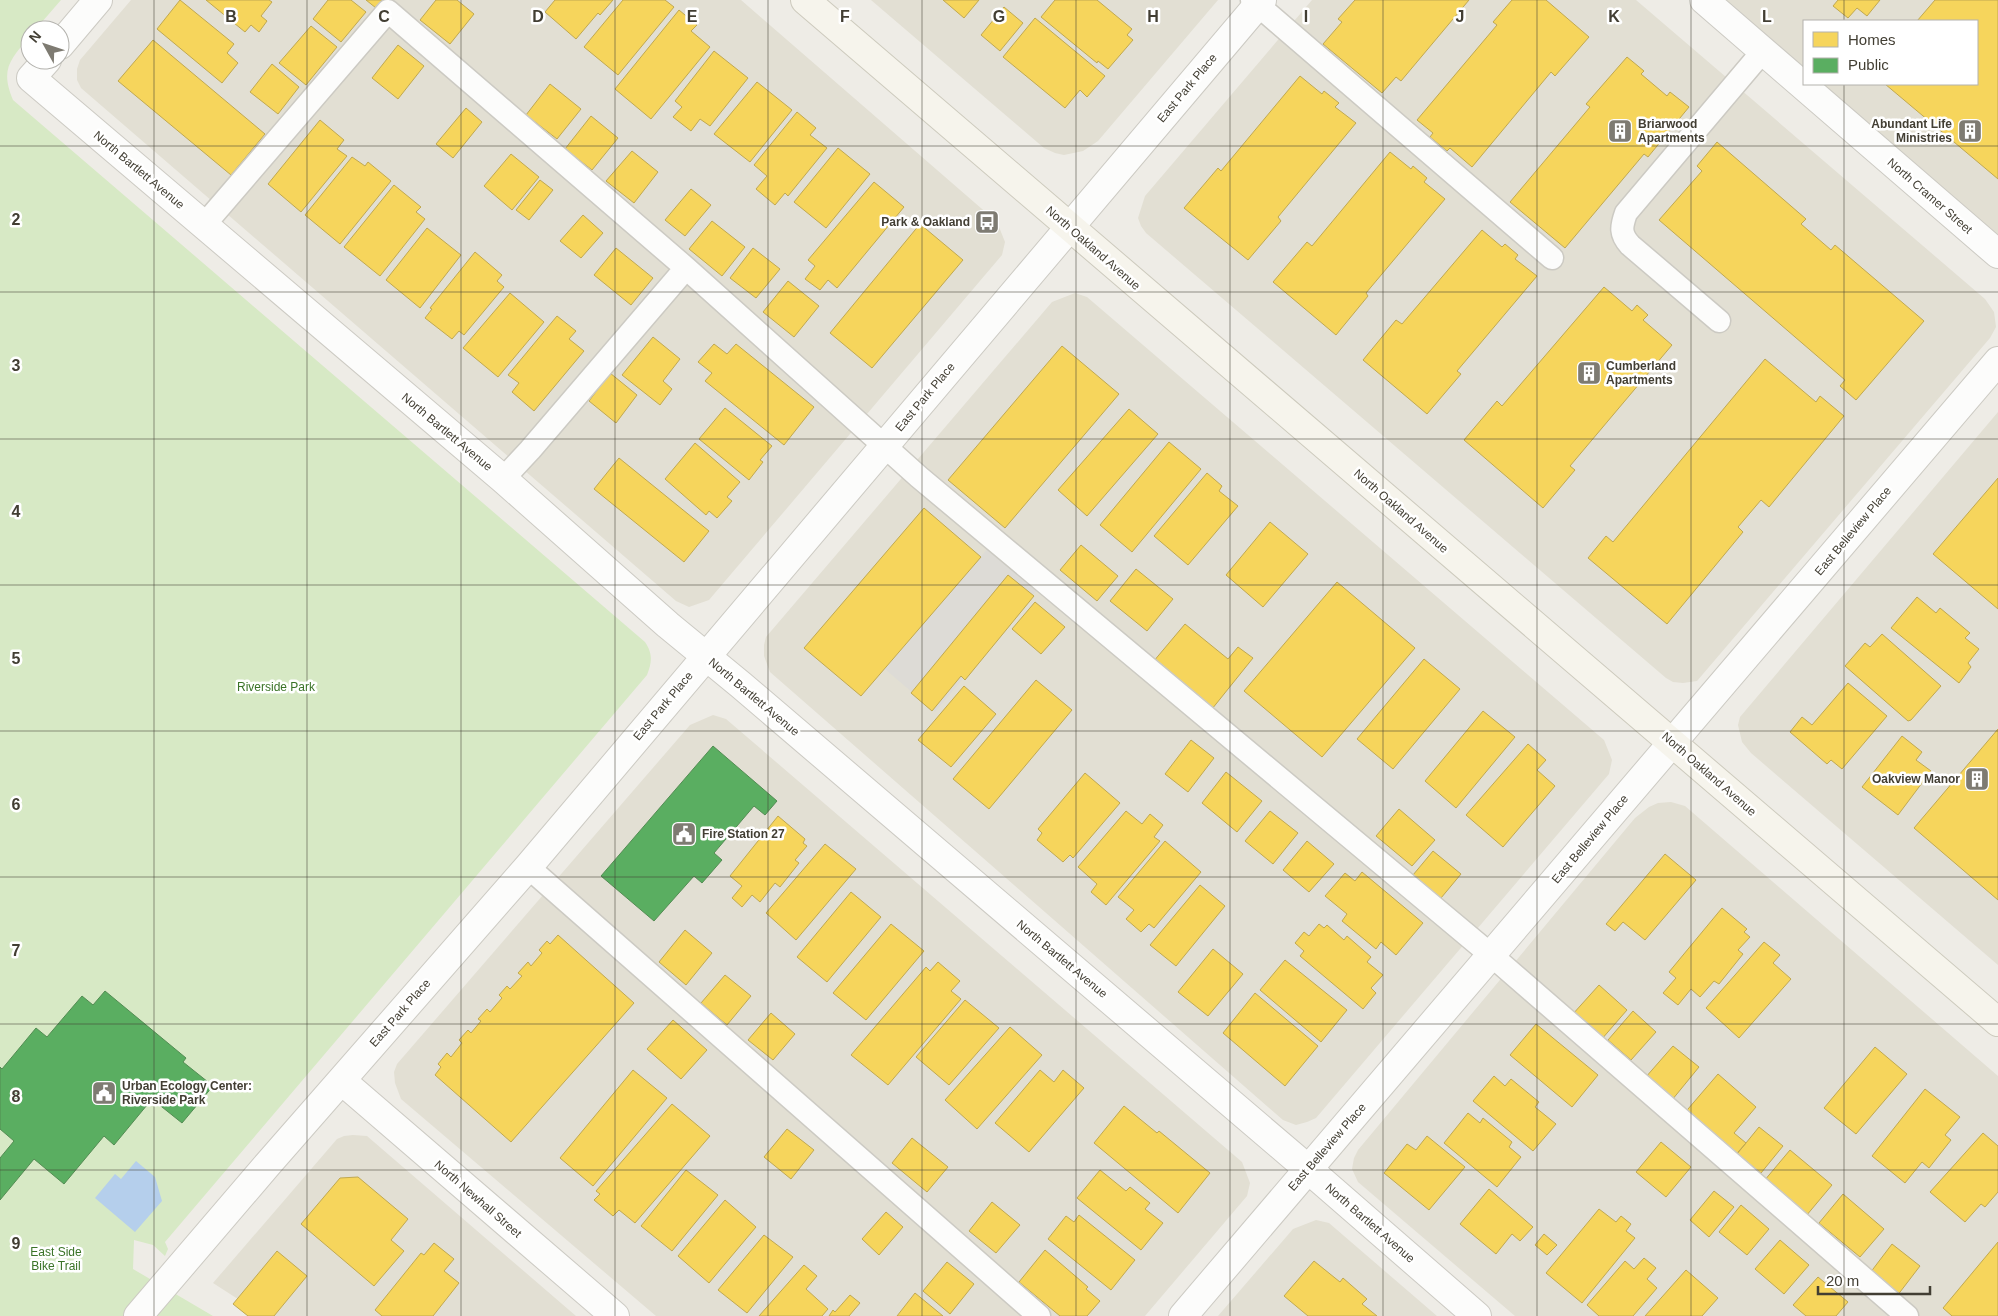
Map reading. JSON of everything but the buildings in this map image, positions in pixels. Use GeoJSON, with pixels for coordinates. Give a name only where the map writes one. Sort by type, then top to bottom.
{"type":"FeatureCollection","features":[{"type":"Feature","properties":{"kind":"main road","name":"North Oakland Avenue"},"geometry":{"type":"LineString","coordinates":[[805,0],[1998,1022]]}},
{"type":"Feature","properties":{"kind":"street"},"geometry":{"type":"LineString","coordinates":[[70,33],[98,0]]}},
{"type":"Feature","properties":{"kind":"street","name":"North Cramer Street"},"geometry":{"type":"LineString","coordinates":[[1704,0],[1998,254]]}},
{"type":"Feature","properties":{"kind":"street","name":"East Park Place"},"geometry":{"type":"LineString","coordinates":[[138,1316],[528,867],[705,656],[736,623],[1257,2]]}},
{"type":"Feature","properties":{"kind":"street","name":"North Bartlett Avenue"},"geometry":{"type":"LineString","coordinates":[[40,70],[204,225],[503,479],[705,656],[1308,1169],[1477,1316]]}},
{"type":"Feature","properties":{"kind":"street","name":"East Belleview Place"},"geometry":{"type":"LineString","coordinates":[[1183,1316],[1998,361]]}},
{"type":"Feature","properties":{"kind":"street","name":"North Newhall Street"},"geometry":{"type":"LineString","coordinates":[[342,1081],[615,1316]]}},
{"type":"Feature","properties":{"kind":"lane"},"geometry":{"type":"LineString","coordinates":[[1257,2],[1552,258]]}},
{"type":"Feature","properties":{"kind":"lane"},"geometry":{"type":"LineString","coordinates":[[204,225],[388,11],[686,268],[919,477],[1043,583],[1491,955],[1907,1316]]}},
{"type":"Feature","properties":{"kind":"lane"},"geometry":{"type":"LineString","coordinates":[[1719,321],[1630,245],[1623,237],[1621,226],[1626,213],[1763,51]]}},
{"type":"Feature","properties":{"kind":"lane"},"geometry":{"type":"LineString","coordinates":[[503,479],[686,268]]}},
{"type":"Feature","properties":{"kind":"lane"},"geometry":{"type":"LineString","coordinates":[[528,867],[1039,1316]]}},
{"type":"Feature","properties":{"kind":"shaded area"},"geometry":{"type":"Polygon","coordinates":[[[131,0],[741,0],[997,222],[1005,242],[1002,255],[709,600],[689,607],[676,601],[81,88],[77,80],[77,69],[80,60],[131,0]]]}},
{"type":"Feature","properties":{"kind":"shaded area"},"geometry":{"type":"Polygon","coordinates":[[[871,0],[1218,0],[1098,141],[1083,151],[1064,155],[1044,148],[871,0]]]}},
{"type":"Feature","properties":{"kind":"shaded area"},"geometry":{"type":"Polygon","coordinates":[[[1312,0],[1636,0],[1985,299],[1994,312],[1996,327],[1990,338],[1697,681],[1683,683],[1673,682],[1666,678],[1146,233],[1141,226],[1138,218],[1145,196],[1312,0]]]}},
{"type":"Feature","properties":{"kind":"shaded area"},"geometry":{"type":"Polygon","coordinates":[[[1723,0],[1998,0],[1998,237],[1821,85],[1978,85],[1978,20],[1803,20],[1803,69],[1723,0]]]}},
{"type":"Feature","properties":{"kind":"shaded area"},"geometry":{"type":"Polygon","coordinates":[[[1075,293],[1087,297],[1604,740],[1612,760],[1609,774],[1316,1118],[1296,1125],[1283,1120],[770,672],[764,656],[766,637],[1052,302],[1075,293]]]}},
{"type":"Feature","properties":{"kind":"shaded area"},"geometry":{"type":"Polygon","coordinates":[[[1998,412],[1998,965],[1751,753],[1742,742],[1738,725],[1740,717],[1998,412]]]}},
{"type":"Feature","properties":{"kind":"shaded area"},"geometry":{"type":"Polygon","coordinates":[[[994,541],[1043,583],[935,712],[885,669],[994,541]]]}},
{"type":"Feature","properties":{"kind":"shaded area"},"geometry":{"type":"Polygon","coordinates":[[[713,715],[726,719],[1242,1162],[1250,1183],[1247,1196],[1145,1316],[656,1316],[401,1099],[395,1083],[394,1072],[397,1064],[690,725],[713,715]]]}},
{"type":"Feature","properties":{"kind":"shaded area"},"geometry":{"type":"Polygon","coordinates":[[[1671,802],[1685,806],[1998,1076],[1998,1316],[1515,1316],[1358,1182],[1352,1169],[1358,1150],[1635,818],[1649,807],[1658,803],[1671,802]]]}},
{"type":"Feature","properties":{"kind":"shaded area"},"geometry":{"type":"Polygon","coordinates":[[[353,1135],[367,1136],[576,1316],[264,1316],[213,1283],[337,1139],[353,1135]]]}},
{"type":"Feature","properties":{"kind":"shaded area"},"geometry":{"type":"Polygon","coordinates":[[[1316,1220],[1329,1223],[1437,1316],[1218,1316],[1293,1229],[1316,1220]]]}},
{"type":"Feature","properties":{"kind":"green space","name":"Riverside Park"},"geometry":{"type":"Polygon","coordinates":[[[0,0],[61,0],[44,20],[20,20],[20,48],[12,59],[7,72],[7,80],[13,100],[645,642],[648,646],[651,662],[647,675],[165,1242],[168,1249],[165,1256],[153,1245],[134,1240],[133,1269],[213,1316],[0,1316],[0,0]]]}},
{"type":"Feature","properties":{"kind":"water"},"geometry":{"type":"Polygon","coordinates":[[[136,1161],[155,1177],[162,1201],[135,1232],[95,1198],[115,1174],[121,1179],[136,1161]]]}},
{"type":"Feature","properties":{"kind":"place","name":"Briarwood Apartments"},"geometry":{"type":"Point","coordinates":[1620,131]}},
{"type":"Feature","properties":{"kind":"place","name":"Abundant Life Ministries"},"geometry":{"type":"Point","coordinates":[1970,131]}},
{"type":"Feature","properties":{"kind":"place","name":"Park & Oakland"},"geometry":{"type":"Point","coordinates":[987,222]}},
{"type":"Feature","properties":{"kind":"place","name":"Cumberland Apartments"},"geometry":{"type":"Point","coordinates":[1589,373]}},
{"type":"Feature","properties":{"kind":"place","name":"Oakview Manor"},"geometry":{"type":"Point","coordinates":[1977,779]}},
{"type":"Feature","properties":{"kind":"place","name":"Fire Station 27"},"geometry":{"type":"Point","coordinates":[684,834]}},
{"type":"Feature","properties":{"kind":"place","name":"Urban Ecology Center: Riverside Park"},"geometry":{"type":"Point","coordinates":[104,1093]}},
{"type":"Feature","properties":{"kind":"park label","name":"East Side Bike Trail"},"geometry":{"type":"Point","coordinates":[56,1259]}}]}
